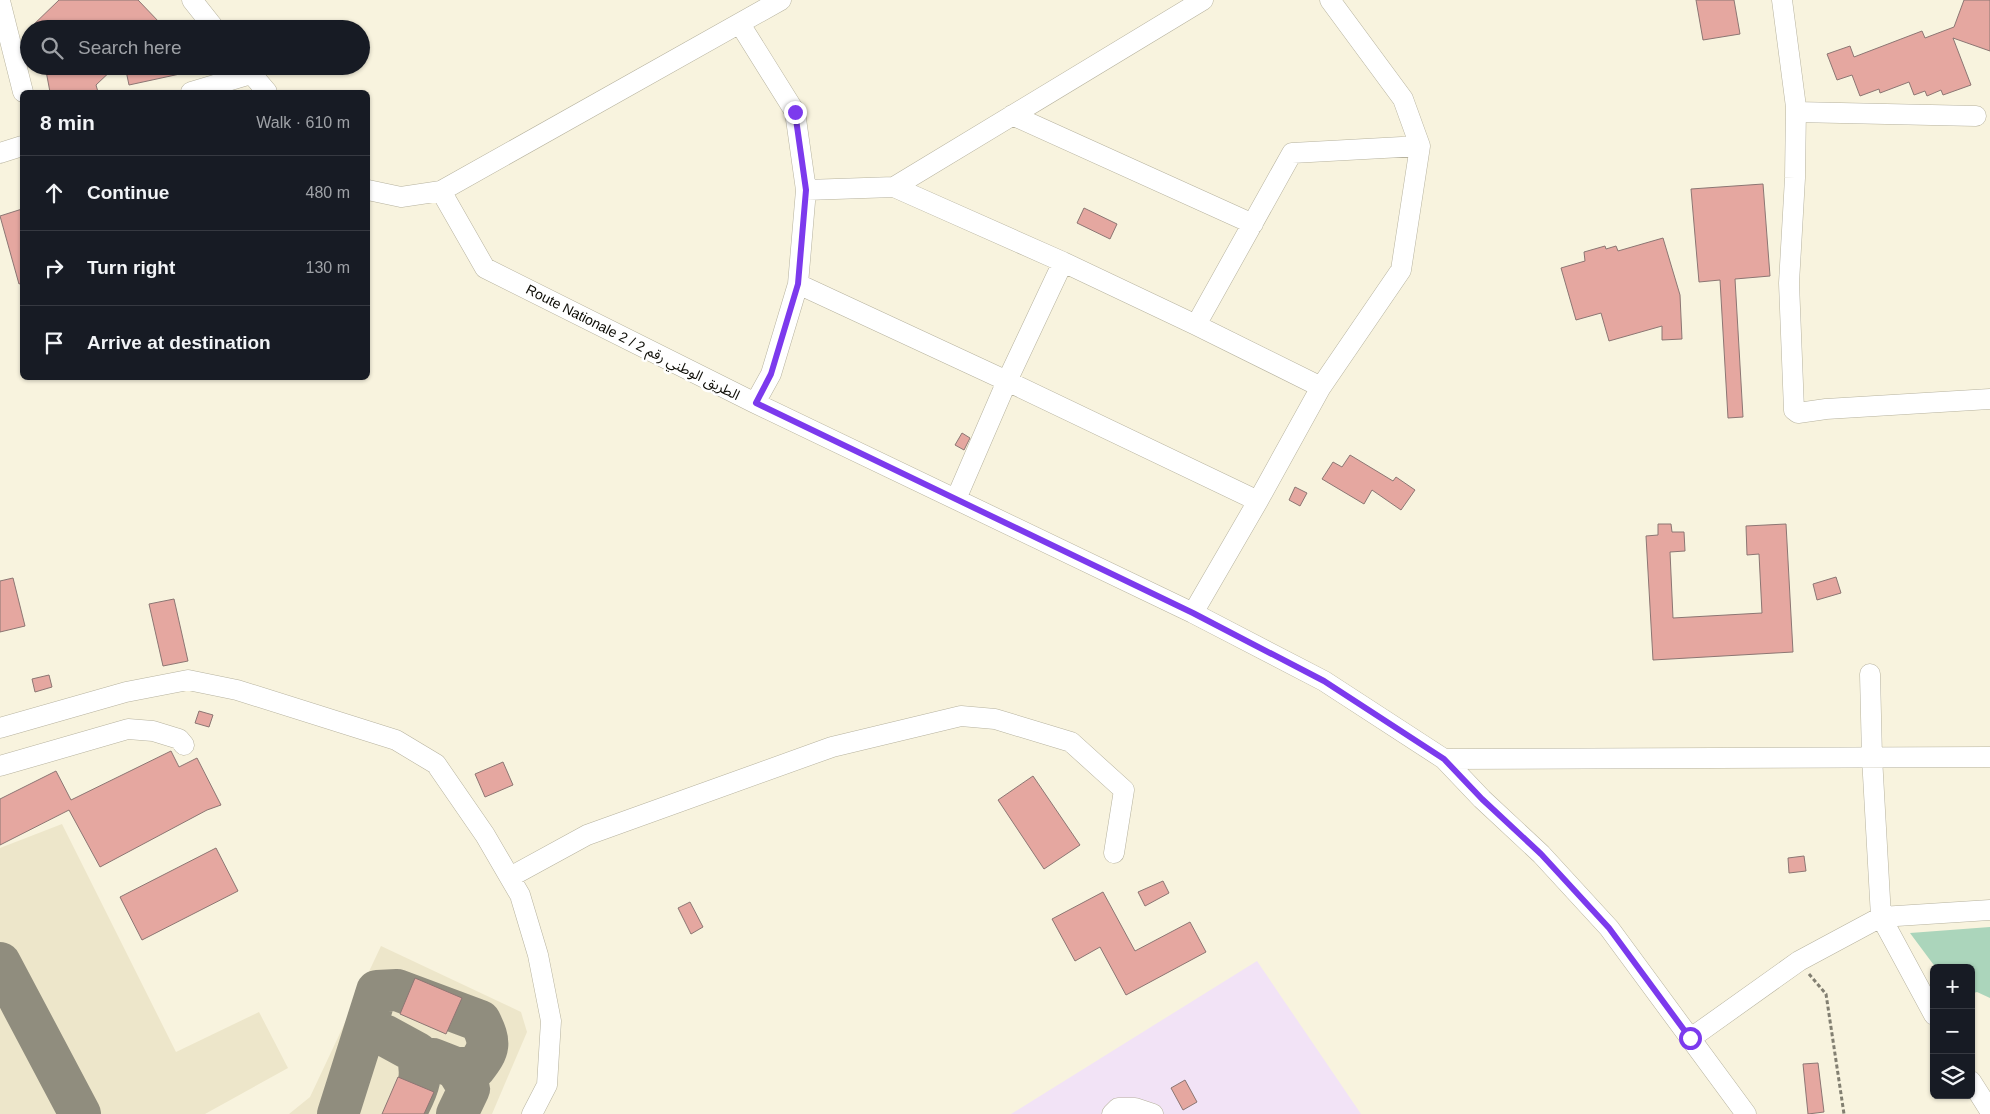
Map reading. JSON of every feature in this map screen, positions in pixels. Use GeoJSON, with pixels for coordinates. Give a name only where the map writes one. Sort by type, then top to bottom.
{"type":"FeatureCollection","features":[{"type":"Feature","properties":{"kind":"street"},"geometry":{"type":"LineString","coordinates":[[192,0],[208,20]]}},
{"type":"Feature","properties":{"kind":"street"},"geometry":{"type":"LineString","coordinates":[[370,190],[401,197],[441,191],[781,0]]}},
{"type":"Feature","properties":{"kind":"street"},"geometry":{"type":"LineString","coordinates":[[894,186],[1203,0]]}},
{"type":"Feature","properties":{"kind":"street"},"geometry":{"type":"LineString","coordinates":[[1193,613],[1321,387],[1401,270],[1420,146],[1403,99],[1330,0]]}},
{"type":"Feature","properties":{"kind":"street"},"geometry":{"type":"LineString","coordinates":[[1782,0],[1796,112],[1795,178],[1789,283],[1792,400],[1794,411],[1798,413],[1826,409],[1990,399]]}},
{"type":"Feature","properties":{"kind":"street"},"geometry":{"type":"LineString","coordinates":[[0,1],[22,90]]}},
{"type":"Feature","properties":{"kind":"street"},"geometry":{"type":"LineString","coordinates":[[740,24],[795,112],[806,190],[798,284],[771,374],[756,403]]}},
{"type":"Feature","properties":{"kind":"street"},"geometry":{"type":"LineString","coordinates":[[196,90],[235,75]]}},
{"type":"Feature","properties":{"kind":"street"},"geometry":{"type":"LineString","coordinates":[[252,75],[265,90]]}},
{"type":"Feature","properties":{"kind":"street"},"geometry":{"type":"LineString","coordinates":[[1796,112],[1976,116]]}},
{"type":"Feature","properties":{"kind":"street"},"geometry":{"type":"LineString","coordinates":[[1012,115],[1253,224]]}},
{"type":"Feature","properties":{"kind":"street"},"geometry":{"type":"LineString","coordinates":[[1196,325],[1292,153],[1420,146]]}},
{"type":"Feature","properties":{"kind":"street"},"geometry":{"type":"LineString","coordinates":[[0,153],[20,147]]}},
{"type":"Feature","properties":{"kind":"street"},"geometry":{"type":"LineString","coordinates":[[806,190],[894,186],[1063,262],[1321,387]]}},
{"type":"Feature","properties":{"kind":"street","name":"Route Nationale 2 / الطريق الوطني رقم 2"},"geometry":{"type":"LineString","coordinates":[[441,191],[485,268],[756,403],[1193,613],[1324,681],[1444,759],[1482,799],[1541,854],[1609,928],[1746,1114]]}},
{"type":"Feature","properties":{"kind":"street"},"geometry":{"type":"LineString","coordinates":[[956,499],[1007,381],[1063,262]]}},
{"type":"Feature","properties":{"kind":"street"},"geometry":{"type":"LineString","coordinates":[[798,284],[1258,501]]}},
{"type":"Feature","properties":{"kind":"street"},"geometry":{"type":"LineString","coordinates":[[1870,674],[1872,757],[1881,918],[1931,1009]]}},
{"type":"Feature","properties":{"kind":"street"},"geometry":{"type":"LineString","coordinates":[[0,728],[126,692],[188,680],[237,690],[396,740],[436,764],[484,834],[520,895],[538,955],[551,1021],[547,1085],[532,1114]]}},
{"type":"Feature","properties":{"kind":"street"},"geometry":{"type":"LineString","coordinates":[[510,877],[587,835],[832,747],[961,716],[995,719],[1071,742],[1124,790],[1114,854]]}},
{"type":"Feature","properties":{"kind":"street"},"geometry":{"type":"LineString","coordinates":[[0,766],[128,728],[153,731],[179,739],[184,745]]}},
{"type":"Feature","properties":{"kind":"street"},"geometry":{"type":"LineString","coordinates":[[1444,759],[1990,757]]}},
{"type":"Feature","properties":{"kind":"street"},"geometry":{"type":"LineString","coordinates":[[1690,1038],[1799,961],[1881,918],[1990,910]]}},
{"type":"Feature","properties":{"kind":"street"},"geometry":{"type":"LineString","coordinates":[[1975,1087],[1990,1111]]}},
{"type":"Feature","properties":{"kind":"street"},"geometry":{"type":"LineString","coordinates":[[1112,1114],[1118,1108],[1135,1108],[1153,1114]]}},
{"type":"Feature","properties":{"kind":"path"},"geometry":{"type":"LineString","coordinates":[[1799,961],[1826,994],[1844,1114]]}},
{"type":"Feature","properties":{"kind":"shaded area"},"geometry":{"type":"Polygon","coordinates":[[[62,824],[176,1052],[259,1012],[288,1068],[205,1114],[0,1114],[0,848],[62,824]]]}},
{"type":"Feature","properties":{"kind":"shaded area"},"geometry":{"type":"Polygon","coordinates":[[[381,946],[521,1012],[527,1032],[492,1114],[289,1114],[310,1097],[381,946]]]}},
{"type":"Feature","properties":{"kind":"shaded area"},"geometry":{"type":"Polygon","coordinates":[[[1257,961],[1361,1114],[1011,1114],[1257,961]]]}},
{"type":"Feature","properties":{"kind":"green space"},"geometry":{"type":"Polygon","coordinates":[[[1990,927],[1990,998],[1975,993],[1975,964],[1933,964],[1910,933],[1990,927]]]}},
{"type":"Feature","properties":{"kind":"building"},"geometry":{"type":"Polygon","coordinates":[[[59,0],[138,0],[157,20],[38,20],[59,0]]]}},
{"type":"Feature","properties":{"kind":"building"},"geometry":{"type":"Polygon","coordinates":[[[1696,0],[1734,0],[1740,34],[1703,40],[1696,0]]]}},
{"type":"Feature","properties":{"kind":"building"},"geometry":{"type":"Polygon","coordinates":[[[1964,0],[1990,0],[1990,51],[1953,38],[1971,85],[1943,95],[1941,90],[1927,96],[1925,91],[1914,95],[1909,82],[1880,93],[1879,89],[1860,96],[1852,75],[1837,80],[1827,54],[1850,46],[1854,57],[1922,31],[1925,38],[1954,27],[1964,0]]]}},
{"type":"Feature","properties":{"kind":"building"},"geometry":{"type":"Polygon","coordinates":[[[47,75],[107,75],[96,85],[97,90],[50,90],[47,75]]]}},
{"type":"Feature","properties":{"kind":"building"},"geometry":{"type":"Polygon","coordinates":[[[127,75],[175,75],[129,85],[127,75]]]}},
{"type":"Feature","properties":{"kind":"building"},"geometry":{"type":"Polygon","coordinates":[[[1763,184],[1770,276],[1735,279],[1743,417],[1728,418],[1720,280],[1699,282],[1691,189],[1763,184]]]}},
{"type":"Feature","properties":{"kind":"building"},"geometry":{"type":"Polygon","coordinates":[[[1084,208],[1117,224],[1110,239],[1077,223],[1084,208]]]}},
{"type":"Feature","properties":{"kind":"building"},"geometry":{"type":"Polygon","coordinates":[[[20,210],[19,284],[0,216],[20,210]]]}},
{"type":"Feature","properties":{"kind":"building"},"geometry":{"type":"Polygon","coordinates":[[[1663,238],[1680,295],[1682,339],[1662,340],[1662,326],[1609,341],[1601,313],[1576,320],[1561,268],[1585,261],[1584,252],[1605,246],[1606,249],[1616,246],[1618,251],[1663,238]]]}},
{"type":"Feature","properties":{"kind":"building"},"geometry":{"type":"Polygon","coordinates":[[[962,433],[970,438],[964,450],[955,445],[962,433]]]}},
{"type":"Feature","properties":{"kind":"building"},"geometry":{"type":"Polygon","coordinates":[[[1350,455],[1393,481],[1396,477],[1415,490],[1401,510],[1372,490],[1364,504],[1322,479],[1333,462],[1342,467],[1350,455]]]}},
{"type":"Feature","properties":{"kind":"building"},"geometry":{"type":"Polygon","coordinates":[[[1295,487],[1307,493],[1300,506],[1289,500],[1295,487]]]}},
{"type":"Feature","properties":{"kind":"building"},"geometry":{"type":"Polygon","coordinates":[[[1658,524],[1671,524],[1672,532],[1684,532],[1685,551],[1670,552],[1673,618],[1762,613],[1759,554],[1747,555],[1746,526],[1786,524],[1793,652],[1653,660],[1646,536],[1658,535],[1658,524]]]}},
{"type":"Feature","properties":{"kind":"building"},"geometry":{"type":"Polygon","coordinates":[[[1836,577],[1841,593],[1817,600],[1813,584],[1836,577]]]}},
{"type":"Feature","properties":{"kind":"building"},"geometry":{"type":"Polygon","coordinates":[[[13,578],[25,626],[0,632],[0,581],[13,578]]]}},
{"type":"Feature","properties":{"kind":"building"},"geometry":{"type":"Polygon","coordinates":[[[174,599],[188,661],[163,666],[149,604],[174,599]]]}},
{"type":"Feature","properties":{"kind":"building"},"geometry":{"type":"Polygon","coordinates":[[[49,675],[52,687],[35,692],[32,679],[49,675]]]}},
{"type":"Feature","properties":{"kind":"building"},"geometry":{"type":"Polygon","coordinates":[[[199,711],[213,715],[209,727],[195,723],[199,711]]]}},
{"type":"Feature","properties":{"kind":"building"},"geometry":{"type":"Polygon","coordinates":[[[171,751],[179,767],[197,758],[221,805],[207,810],[100,867],[69,810],[0,845],[0,799],[56,771],[71,800],[171,751]]]}},
{"type":"Feature","properties":{"kind":"building"},"geometry":{"type":"Polygon","coordinates":[[[503,762],[513,785],[485,797],[475,774],[503,762]]]}},
{"type":"Feature","properties":{"kind":"building"},"geometry":{"type":"Polygon","coordinates":[[[1033,776],[1080,845],[1044,869],[998,800],[1033,776]]]}},
{"type":"Feature","properties":{"kind":"building"},"geometry":{"type":"Polygon","coordinates":[[[216,848],[238,891],[142,940],[120,897],[216,848]]]}},
{"type":"Feature","properties":{"kind":"building"},"geometry":{"type":"Polygon","coordinates":[[[1804,856],[1806,871],[1789,873],[1788,858],[1804,856]]]}},
{"type":"Feature","properties":{"kind":"building"},"geometry":{"type":"Polygon","coordinates":[[[1163,881],[1169,893],[1145,906],[1138,892],[1163,881]]]}},
{"type":"Feature","properties":{"kind":"building"},"geometry":{"type":"Polygon","coordinates":[[[1103,892],[1135,951],[1190,922],[1206,952],[1126,995],[1100,947],[1075,961],[1052,919],[1103,892]]]}},
{"type":"Feature","properties":{"kind":"building"},"geometry":{"type":"Polygon","coordinates":[[[690,902],[703,927],[691,934],[678,908],[690,902]]]}},
{"type":"Feature","properties":{"kind":"building"},"geometry":{"type":"Polygon","coordinates":[[[415,978],[462,998],[446,1034],[400,1014],[415,978]]]}},
{"type":"Feature","properties":{"kind":"building"},"geometry":{"type":"Polygon","coordinates":[[[1818,1063],[1824,1112],[1808,1114],[1803,1064],[1818,1063]]]}},
{"type":"Feature","properties":{"kind":"building"},"geometry":{"type":"Polygon","coordinates":[[[398,1077],[434,1092],[424,1114],[382,1114],[398,1077]]]}},
{"type":"Feature","properties":{"kind":"building"},"geometry":{"type":"Polygon","coordinates":[[[1185,1080],[1197,1102],[1183,1110],[1171,1088],[1185,1080]]]}},
{"type":"Feature","properties":{"kind":"taxiway"},"geometry":{"type":"LineString","coordinates":[[0,963],[80,1114]]}},
{"type":"Feature","properties":{"kind":"taxiway"},"geometry":{"type":"LineString","coordinates":[[338,1114],[377,991],[397,990],[480,1021],[487,1041],[484,1056],[475,1068],[456,1068]]}},
{"type":"Feature","properties":{"kind":"taxiway"},"geometry":{"type":"LineString","coordinates":[[364,1035],[384,1035],[417,1053],[420,1071],[418,1085],[405,1114]]}},
{"type":"Feature","properties":{"kind":"taxiway"},"geometry":{"type":"LineString","coordinates":[[433,1059],[456,1068],[469,1089],[457,1114]]}},
{"type":"Feature","properties":{"kind":"route"},"geometry":{"type":"LineString","coordinates":[[795,112],[806,190],[798,284],[771,374],[756,403],[1193,613],[1324,681],[1444,759],[1482,799],[1541,854],[1609,928],[1690,1038]]}}]}
